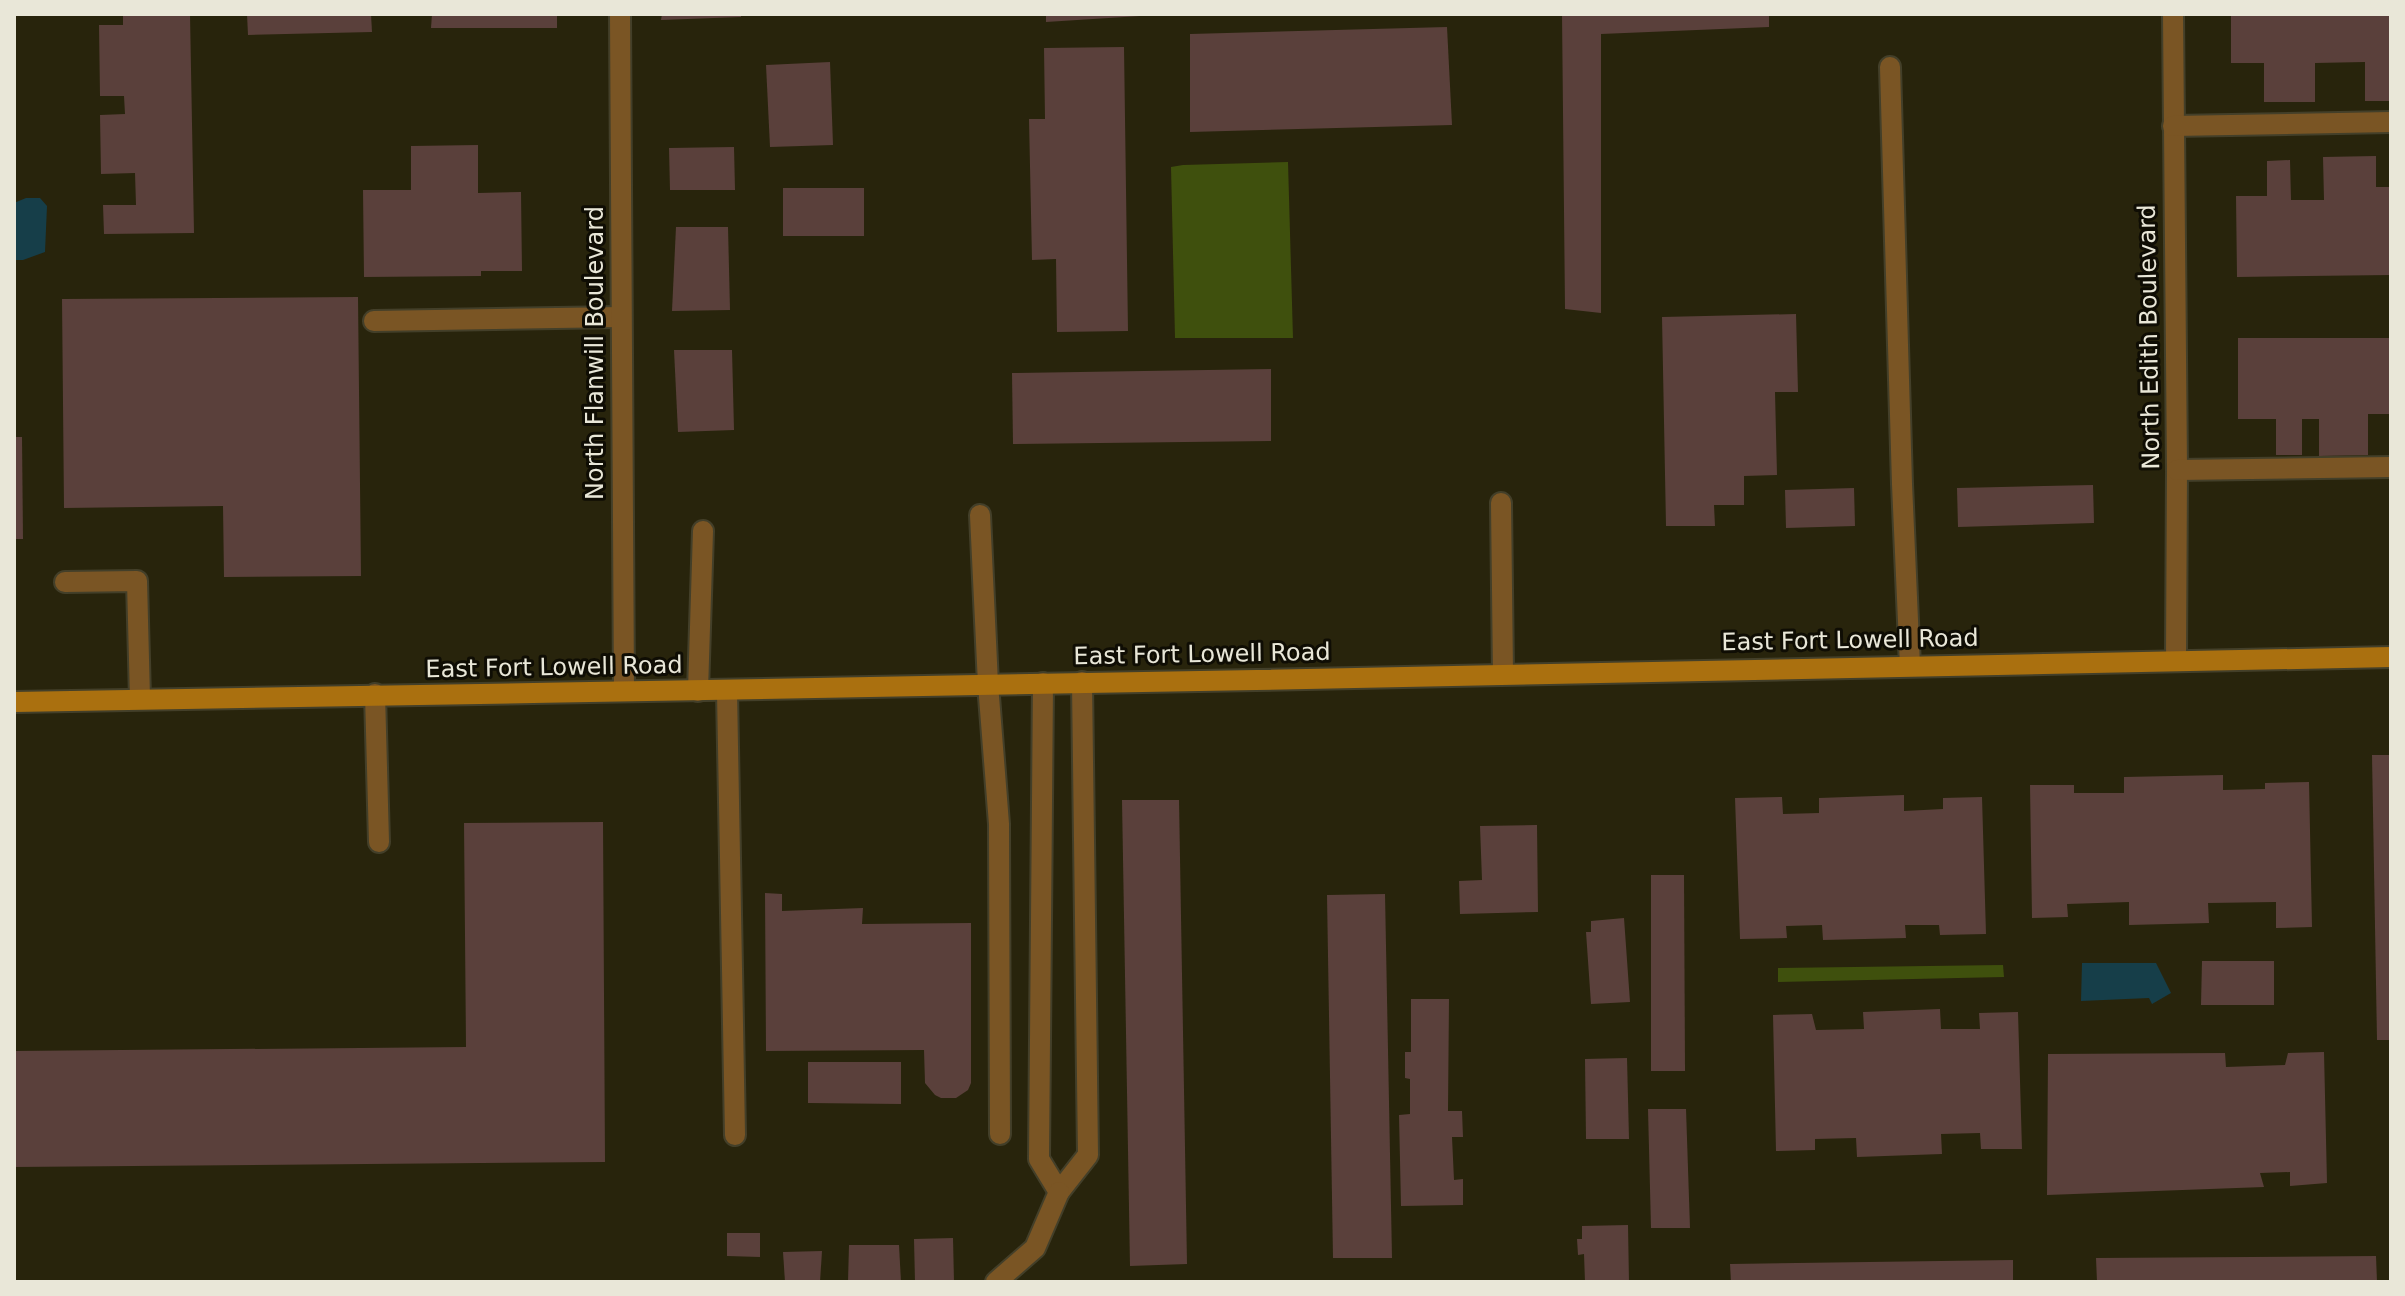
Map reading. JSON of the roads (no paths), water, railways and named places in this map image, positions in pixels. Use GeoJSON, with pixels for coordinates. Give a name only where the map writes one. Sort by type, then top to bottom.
{"type":"FeatureCollection","features":[{"type":"Feature","properties":{"kind":"main road","name":"East Fort Lowell Road"},"geometry":{"type":"LineString","coordinates":[[14,702],[375,694],[727,691],[2391,657]]}},
{"type":"Feature","properties":{"kind":"street","name":"North Flanwill Boulevard"},"geometry":{"type":"LineString","coordinates":[[620,14],[624,691]]}},
{"type":"Feature","properties":{"kind":"street","name":"North Edith Boulevard"},"geometry":{"type":"LineString","coordinates":[[2173,14],[2176,660]]}},
{"type":"Feature","properties":{"kind":"street"},"geometry":{"type":"LineString","coordinates":[[1890,67],[1910,666]]}},
{"type":"Feature","properties":{"kind":"street"},"geometry":{"type":"LineString","coordinates":[[2173,126],[2391,122]]}},
{"type":"Feature","properties":{"kind":"street"},"geometry":{"type":"LineString","coordinates":[[374,321],[621,317]]}},
{"type":"Feature","properties":{"kind":"street"},"geometry":{"type":"LineString","coordinates":[[2177,470],[2391,467]]}},
{"type":"Feature","properties":{"kind":"street"},"geometry":{"type":"LineString","coordinates":[[1501,503],[1503,674]]}},
{"type":"Feature","properties":{"kind":"street"},"geometry":{"type":"LineString","coordinates":[[980,515],[999,824],[1000,1134]]}},
{"type":"Feature","properties":{"kind":"street"},"geometry":{"type":"LineString","coordinates":[[698,691],[703,531]]}},
{"type":"Feature","properties":{"kind":"street"},"geometry":{"type":"LineString","coordinates":[[65,582],[137,581],[140,699]]}},
{"type":"Feature","properties":{"kind":"street"},"geometry":{"type":"LineString","coordinates":[[996,1282],[1035,1248],[1059,1192],[1088,1155],[1082,682]]}},
{"type":"Feature","properties":{"kind":"street"},"geometry":{"type":"LineString","coordinates":[[1043,683],[1039,1159],[1059,1192]]}},
{"type":"Feature","properties":{"kind":"street"},"geometry":{"type":"LineString","coordinates":[[727,691],[735,1135]]}},
{"type":"Feature","properties":{"kind":"street"},"geometry":{"type":"LineString","coordinates":[[375,694],[379,842]]}},
{"type":"Feature","properties":{"kind":"water"},"geometry":{"type":"Polygon","coordinates":[[[26,198],[40,198],[47,206],[45,252],[14,260],[14,203],[26,198]]]}},
{"type":"Feature","properties":{"kind":"water"},"geometry":{"type":"Polygon","coordinates":[[[2082,963],[2156,963],[2171,993],[2152,1004],[2149,998],[2081,1001],[2082,963]]]}}]}
